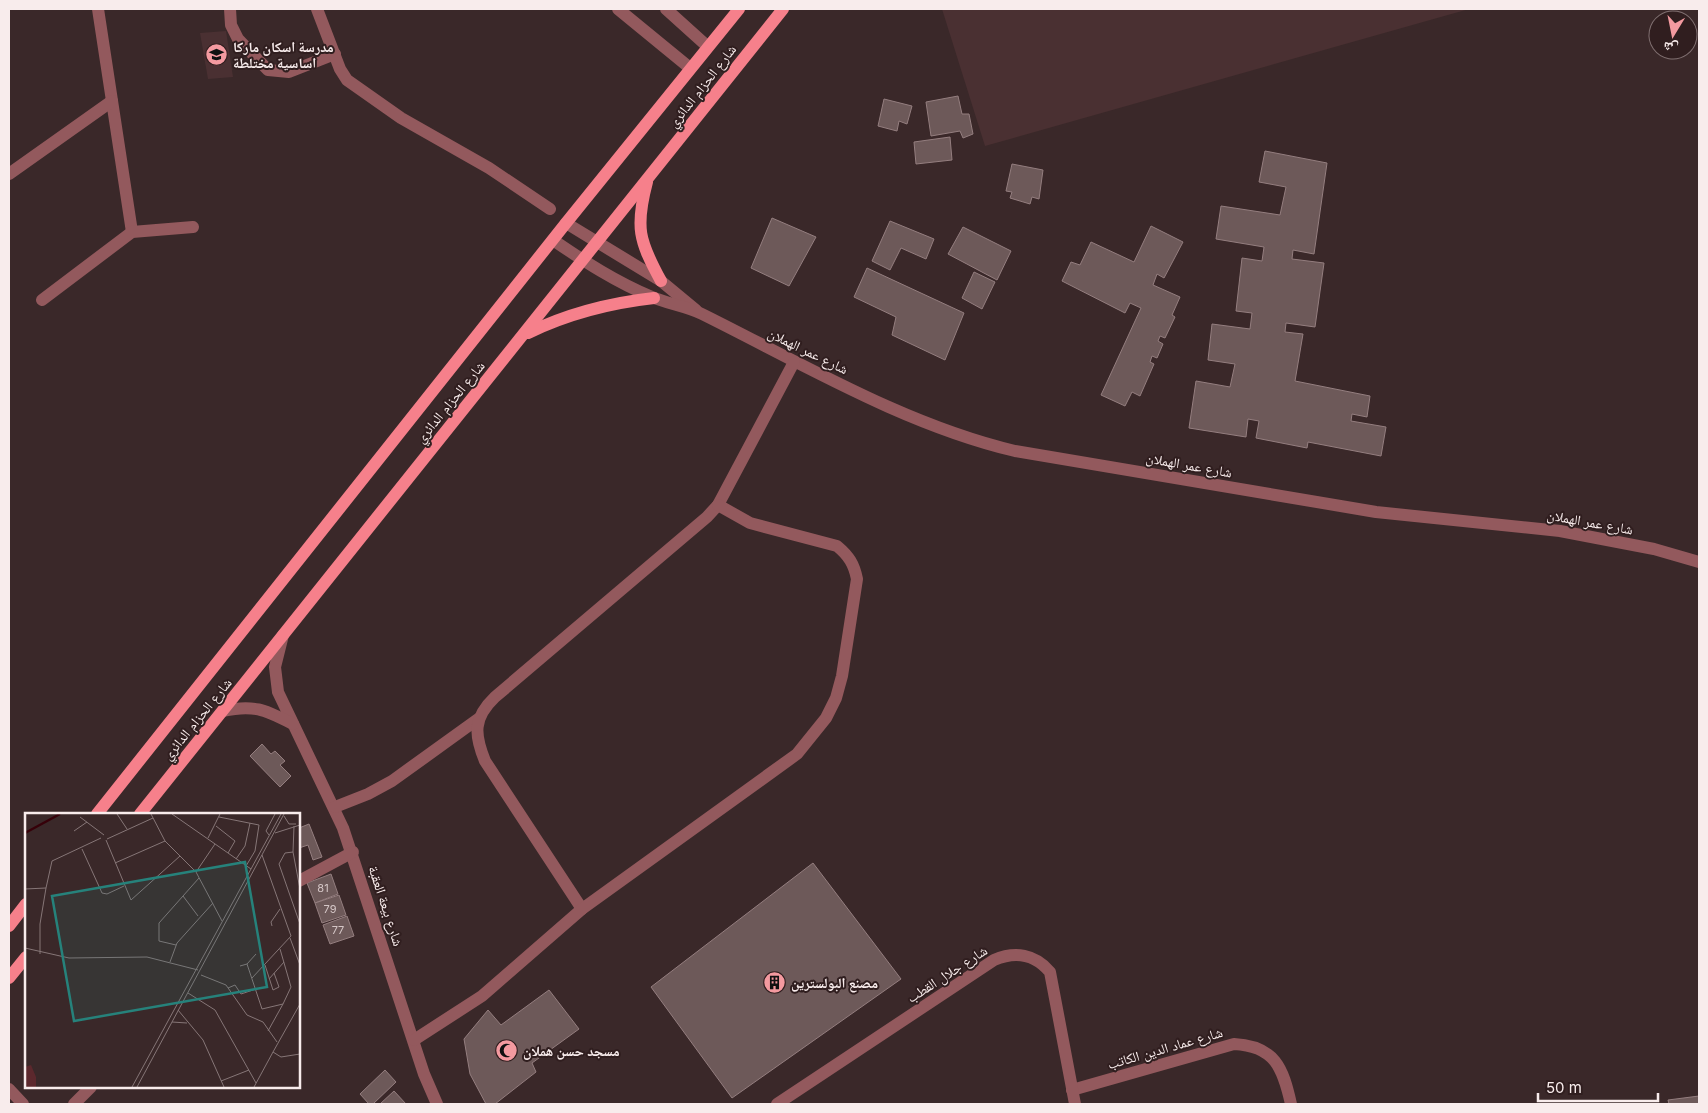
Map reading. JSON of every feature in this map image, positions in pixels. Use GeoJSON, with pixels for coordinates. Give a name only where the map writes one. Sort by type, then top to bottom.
{"type":"FeatureCollection","features":[{"type":"Feature","properties":{"kind":"main road","name":"شارع الحزام الدائري"},"geometry":{"type":"LineString","coordinates":[[98,813],[707,46],[739,9]]}},
{"type":"Feature","properties":{"kind":"main road","name":"شارع الحزام الدائري"},"geometry":{"type":"LineString","coordinates":[[141,813],[783,9]]}},
{"type":"Feature","properties":{"kind":"main road"},"geometry":{"type":"LineString","coordinates":[[648,178],[640,209],[640,232],[647,256],[660,281]]}},
{"type":"Feature","properties":{"kind":"main road"},"geometry":{"type":"LineString","coordinates":[[523,335],[570,314],[595,307],[654,298]]}},
{"type":"Feature","properties":{"kind":"main road"},"geometry":{"type":"LineString","coordinates":[[9,926],[25,905]]}},
{"type":"Feature","properties":{"kind":"main road"},"geometry":{"type":"LineString","coordinates":[[9,978],[25,958]]}},
{"type":"Feature","properties":{"kind":"street"},"geometry":{"type":"LineString","coordinates":[[98,9],[132,232]]}},
{"type":"Feature","properties":{"kind":"street"},"geometry":{"type":"LineString","coordinates":[[230,9],[231,25],[238,39],[268,70],[289,72],[335,54]]}},
{"type":"Feature","properties":{"kind":"street"},"geometry":{"type":"LineString","coordinates":[[316,9],[340,69],[347,80],[401,118],[489,168],[550,209]]}},
{"type":"Feature","properties":{"kind":"street"},"geometry":{"type":"LineString","coordinates":[[618,9],[690,68]]}},
{"type":"Feature","properties":{"kind":"street"},"geometry":{"type":"LineString","coordinates":[[666,9],[707,46]]}},
{"type":"Feature","properties":{"kind":"street"},"geometry":{"type":"LineString","coordinates":[[9,174],[112,101]]}},
{"type":"Feature","properties":{"kind":"street","name":"شارع عمر الهملان"},"geometry":{"type":"LineString","coordinates":[[566,223],[660,281],[700,313]]}},
{"type":"Feature","properties":{"kind":"street"},"geometry":{"type":"LineString","coordinates":[[42,300],[132,232],[193,227]]}},
{"type":"Feature","properties":{"kind":"street","name":"شارع عمر الهملان"},"geometry":{"type":"LineString","coordinates":[[553,240],[605,274],[654,298],[700,313],[794,362],[949,432],[1015,450],[1376,512],[1560,531],[1654,549],[1699,562]]}},
{"type":"Feature","properties":{"kind":"street"},"geometry":{"type":"LineString","coordinates":[[335,807],[368,794],[392,781],[478,719],[495,697],[708,517],[718,505],[794,362]]}},
{"type":"Feature","properties":{"kind":"street"},"geometry":{"type":"LineString","coordinates":[[414,1040],[482,996],[582,909],[797,754],[826,718],[836,698],[842,676],[857,580],[854,566],[847,554],[837,546],[750,523],[718,505]]}},
{"type":"Feature","properties":{"kind":"street","name":"شارع بيعة العقبة"},"geometry":{"type":"LineString","coordinates":[[283,635],[275,667],[278,692],[335,807],[352,852],[414,1040],[432,1102]]}},
{"type":"Feature","properties":{"kind":"street"},"geometry":{"type":"LineString","coordinates":[[223,711],[252,707],[263,709],[293,724]]}},
{"type":"Feature","properties":{"kind":"street"},"geometry":{"type":"LineString","coordinates":[[478,719],[477,736],[485,761],[582,909]]}},
{"type":"Feature","properties":{"kind":"street"},"geometry":{"type":"LineString","coordinates":[[300,880],[352,852]]}},
{"type":"Feature","properties":{"kind":"street","name":"شارع جلال القطب"},"geometry":{"type":"LineString","coordinates":[[777,1104],[994,960],[1005,955],[1034,958],[1050,972],[1075,1104]]}},
{"type":"Feature","properties":{"kind":"street","name":"شارع عماد الدين الكاتب"},"geometry":{"type":"LineString","coordinates":[[1072,1090],[1234,1044],[1250,1045],[1265,1051],[1277,1062],[1285,1075],[1292,1104]]}},
{"type":"Feature","properties":{"kind":"street"},"geometry":{"type":"LineString","coordinates":[[74,1104],[90,1088]]}},
{"type":"Feature","properties":{"kind":"street"},"geometry":{"type":"LineString","coordinates":[[9,1089],[23,1104]]}},
{"type":"Feature","properties":{"kind":"shaded area"},"geometry":{"type":"Polygon","coordinates":[[[942,9],[1469,9],[985,146],[942,9]]]}},
{"type":"Feature","properties":{"kind":"shaded area","name":"مدرسة اسكان ماركا اساسية مختلطة"},"geometry":{"type":"Polygon","coordinates":[[[226,31],[233,77],[208,79],[200,33],[226,31]]]}},
{"type":"Feature","properties":{"kind":"building"},"geometry":{"type":"Polygon","coordinates":[[[958,96],[962,114],[969,114],[973,134],[963,138],[960,131],[931,136],[926,102],[958,96]]]}},
{"type":"Feature","properties":{"kind":"building"},"geometry":{"type":"Polygon","coordinates":[[[884,99],[912,106],[907,124],[899,121],[897,131],[878,126],[884,99]]]}},
{"type":"Feature","properties":{"kind":"building"},"geometry":{"type":"Polygon","coordinates":[[[950,137],[952,160],[916,164],[914,142],[950,137]]]}},
{"type":"Feature","properties":{"kind":"building"},"geometry":{"type":"Polygon","coordinates":[[[1265,151],[1327,163],[1314,254],[1293,250],[1292,259],[1324,263],[1315,327],[1286,323],[1285,332],[1303,334],[1295,381],[1370,396],[1367,417],[1352,414],[1351,421],[1386,427],[1381,456],[1308,442],[1307,448],[1256,438],[1259,421],[1248,419],[1246,437],[1189,428],[1196,381],[1230,387],[1235,364],[1208,360],[1212,324],[1250,329],[1252,313],[1236,311],[1242,258],[1262,261],[1264,247],[1216,239],[1221,206],[1280,215],[1286,187],[1259,182],[1265,151]]]}},
{"type":"Feature","properties":{"kind":"building"},"geometry":{"type":"Polygon","coordinates":[[[1012,164],[1043,170],[1039,199],[1032,197],[1030,204],[1010,198],[1012,192],[1006,191],[1012,164]]]}},
{"type":"Feature","properties":{"kind":"building"},"geometry":{"type":"Polygon","coordinates":[[[772,218],[816,237],[789,286],[751,268],[772,218]]]}},
{"type":"Feature","properties":{"kind":"building"},"geometry":{"type":"Polygon","coordinates":[[[890,221],[934,239],[926,259],[901,248],[890,270],[872,261],[890,221]]]}},
{"type":"Feature","properties":{"kind":"building"},"geometry":{"type":"Polygon","coordinates":[[[1151,226],[1183,242],[1164,278],[1157,274],[1153,285],[1180,297],[1172,315],[1175,317],[1165,338],[1160,336],[1158,341],[1163,344],[1157,358],[1152,356],[1150,362],[1154,364],[1140,396],[1132,392],[1125,406],[1101,395],[1141,308],[1130,303],[1125,313],[1062,281],[1071,262],[1080,265],[1091,242],[1134,262],[1151,226]]]}},
{"type":"Feature","properties":{"kind":"building"},"geometry":{"type":"Polygon","coordinates":[[[963,227],[1011,251],[997,280],[948,254],[963,227]]]}},
{"type":"Feature","properties":{"kind":"building"},"geometry":{"type":"Polygon","coordinates":[[[867,268],[964,313],[945,360],[892,335],[896,317],[854,297],[867,268]]]}},
{"type":"Feature","properties":{"kind":"building"},"geometry":{"type":"Polygon","coordinates":[[[974,272],[995,282],[982,309],[962,298],[974,272]]]}},
{"type":"Feature","properties":{"kind":"building"},"geometry":{"type":"Polygon","coordinates":[[[262,744],[271,754],[275,751],[285,761],[280,765],[291,776],[280,787],[250,756],[262,744]]]}},
{"type":"Feature","properties":{"kind":"building"},"geometry":{"type":"Polygon","coordinates":[[[309,824],[322,857],[313,860],[308,845],[300,848],[300,828],[309,824]]]}},
{"type":"Feature","properties":{"kind":"building","name":"مصنع البولسترين"},"geometry":{"type":"Polygon","coordinates":[[[813,863],[901,979],[732,1098],[651,987],[813,863]]]}},
{"type":"Feature","properties":{"kind":"building"},"geometry":{"type":"Polygon","coordinates":[[[331,874],[338,894],[315,903],[307,883],[331,874]]]}},
{"type":"Feature","properties":{"kind":"building"},"geometry":{"type":"Polygon","coordinates":[[[339,895],[346,915],[322,923],[315,903],[339,895]]]}},
{"type":"Feature","properties":{"kind":"building"},"geometry":{"type":"Polygon","coordinates":[[[347,916],[354,936],[330,944],[323,925],[347,916]]]}},
{"type":"Feature","properties":{"kind":"building","name":"مسجد حسن هملان"},"geometry":{"type":"Polygon","coordinates":[[[549,990],[579,1029],[532,1063],[536,1072],[495,1104],[486,1104],[470,1074],[464,1039],[488,1010],[501,1025],[549,990]]]}},
{"type":"Feature","properties":{"kind":"building"},"geometry":{"type":"Polygon","coordinates":[[[385,1070],[396,1082],[373,1104],[369,1104],[360,1094],[385,1070]]]}},
{"type":"Feature","properties":{"kind":"building"},"geometry":{"type":"Polygon","coordinates":[[[394,1091],[406,1104],[380,1104],[394,1091]]]}},
{"type":"Feature","properties":{"kind":"building"},"geometry":{"type":"Polygon","coordinates":[[[1699,1096],[1699,1104],[1669,1104],[1668,1100],[1699,1096]]]}},
{"type":"Feature","properties":{"kind":"place","name":"مدرسة اسكان ماركا اساسية مختلطة"},"geometry":{"type":"Point","coordinates":[217,55]}},
{"type":"Feature","properties":{"kind":"place","name":"مصنع البولسترين"},"geometry":{"type":"Point","coordinates":[775,983]}},
{"type":"Feature","properties":{"kind":"place","name":"مسجد حسن هملان"},"geometry":{"type":"Point","coordinates":[507,1051]}}]}
